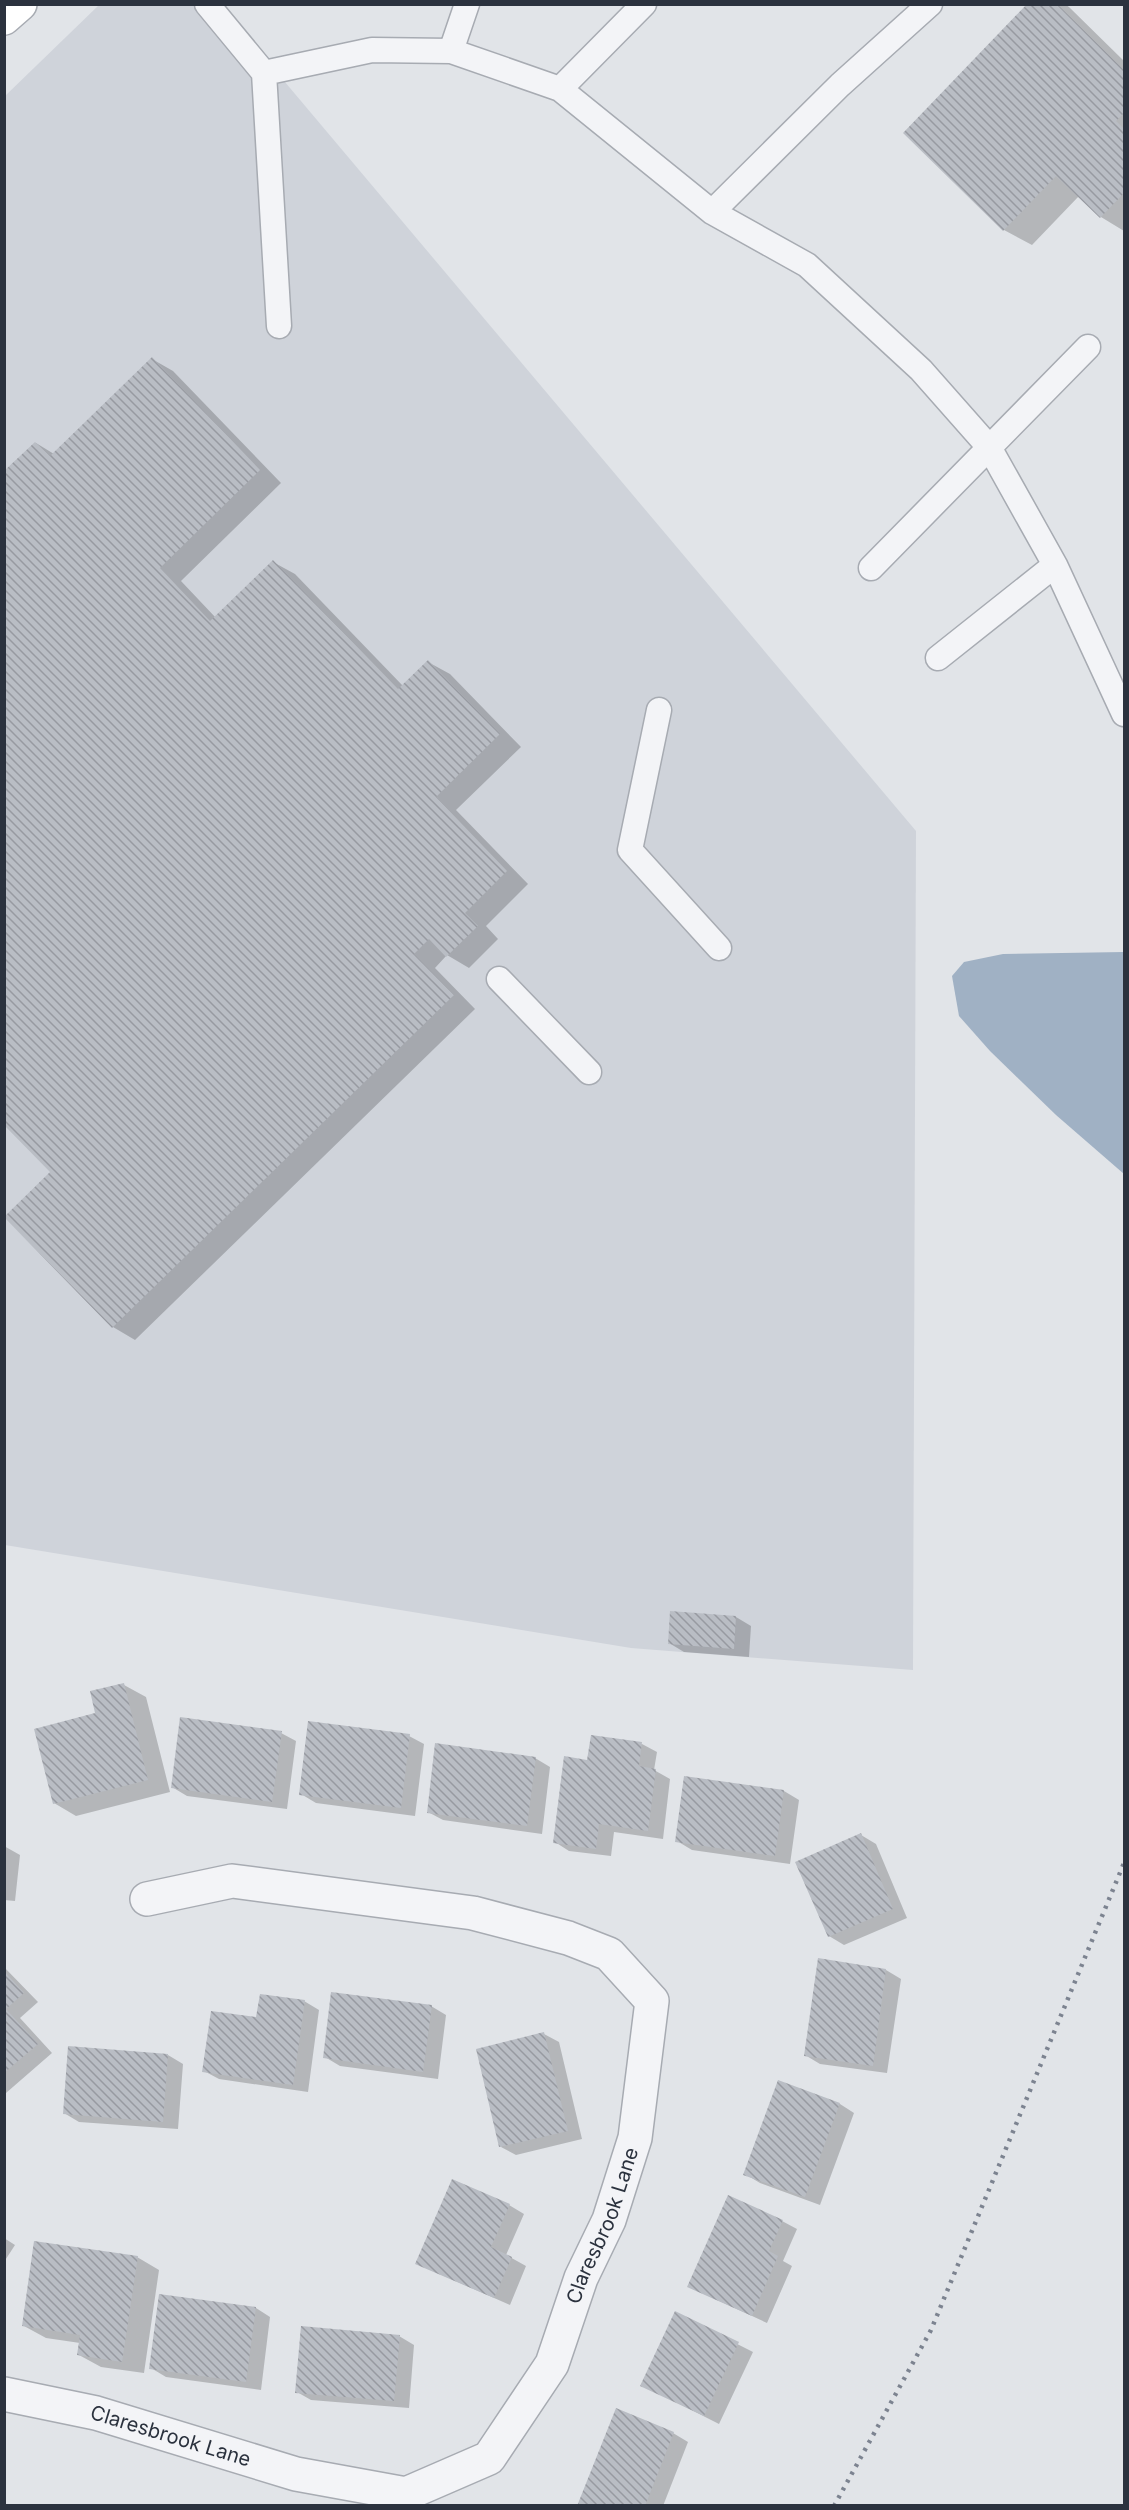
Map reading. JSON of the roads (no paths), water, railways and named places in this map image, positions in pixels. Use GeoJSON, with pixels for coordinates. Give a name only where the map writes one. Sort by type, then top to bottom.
{"type":"FeatureCollection","features":[{"type":"Feature","properties":{"kind":"main road"},"geometry":{"type":"LineString","coordinates":[[4,18],[20,4]]}},
{"type":"Feature","properties":{"kind":"street","name":"Claresbrook Lane"},"geometry":{"type":"LineString","coordinates":[[4,2394],[96,2413],[296,2474],[406,2494],[489,2458],[552,2364],[581,2278],[609,2220],[635,2138],[652,2001],[609,1954],[568,1938],[473,1913],[232,1881],[147,1899]]}},
{"type":"Feature","properties":{"kind":"lane"},"geometry":{"type":"LineString","coordinates":[[207,4],[264,73],[279,326]]}},
{"type":"Feature","properties":{"kind":"lane"},"geometry":{"type":"LineString","coordinates":[[451,51],[467,4]]}},
{"type":"Feature","properties":{"kind":"lane"},"geometry":{"type":"LineString","coordinates":[[560,89],[644,4]]}},
{"type":"Feature","properties":{"kind":"lane"},"geometry":{"type":"LineString","coordinates":[[712,212],[840,85],[930,4]]}},
{"type":"Feature","properties":{"kind":"lane"},"geometry":{"type":"LineString","coordinates":[[264,73],[372,50],[451,51],[560,89],[712,212],[807,265],[921,370],[989,447],[1055,565],[1125,714]]}},
{"type":"Feature","properties":{"kind":"lane"},"geometry":{"type":"LineString","coordinates":[[871,568],[1088,347]]}},
{"type":"Feature","properties":{"kind":"lane"},"geometry":{"type":"LineString","coordinates":[[938,658],[1055,565]]}},
{"type":"Feature","properties":{"kind":"lane"},"geometry":{"type":"LineString","coordinates":[[659,710],[630,850],[719,948]]}},
{"type":"Feature","properties":{"kind":"lane"},"geometry":{"type":"LineString","coordinates":[[499,979],[589,1072]]}},
{"type":"Feature","properties":{"kind":"water"},"geometry":{"type":"Polygon","coordinates":[[[1124,952],[1124,1174],[1056,1115],[990,1051],[959,1016],[952,976],[964,962],[1003,954],[1124,952]]]}},
{"type":"Feature","properties":{"kind":"railway"},"geometry":{"type":"LineString","coordinates":[[834,2506],[931,2330],[1124,1863]]}}]}
